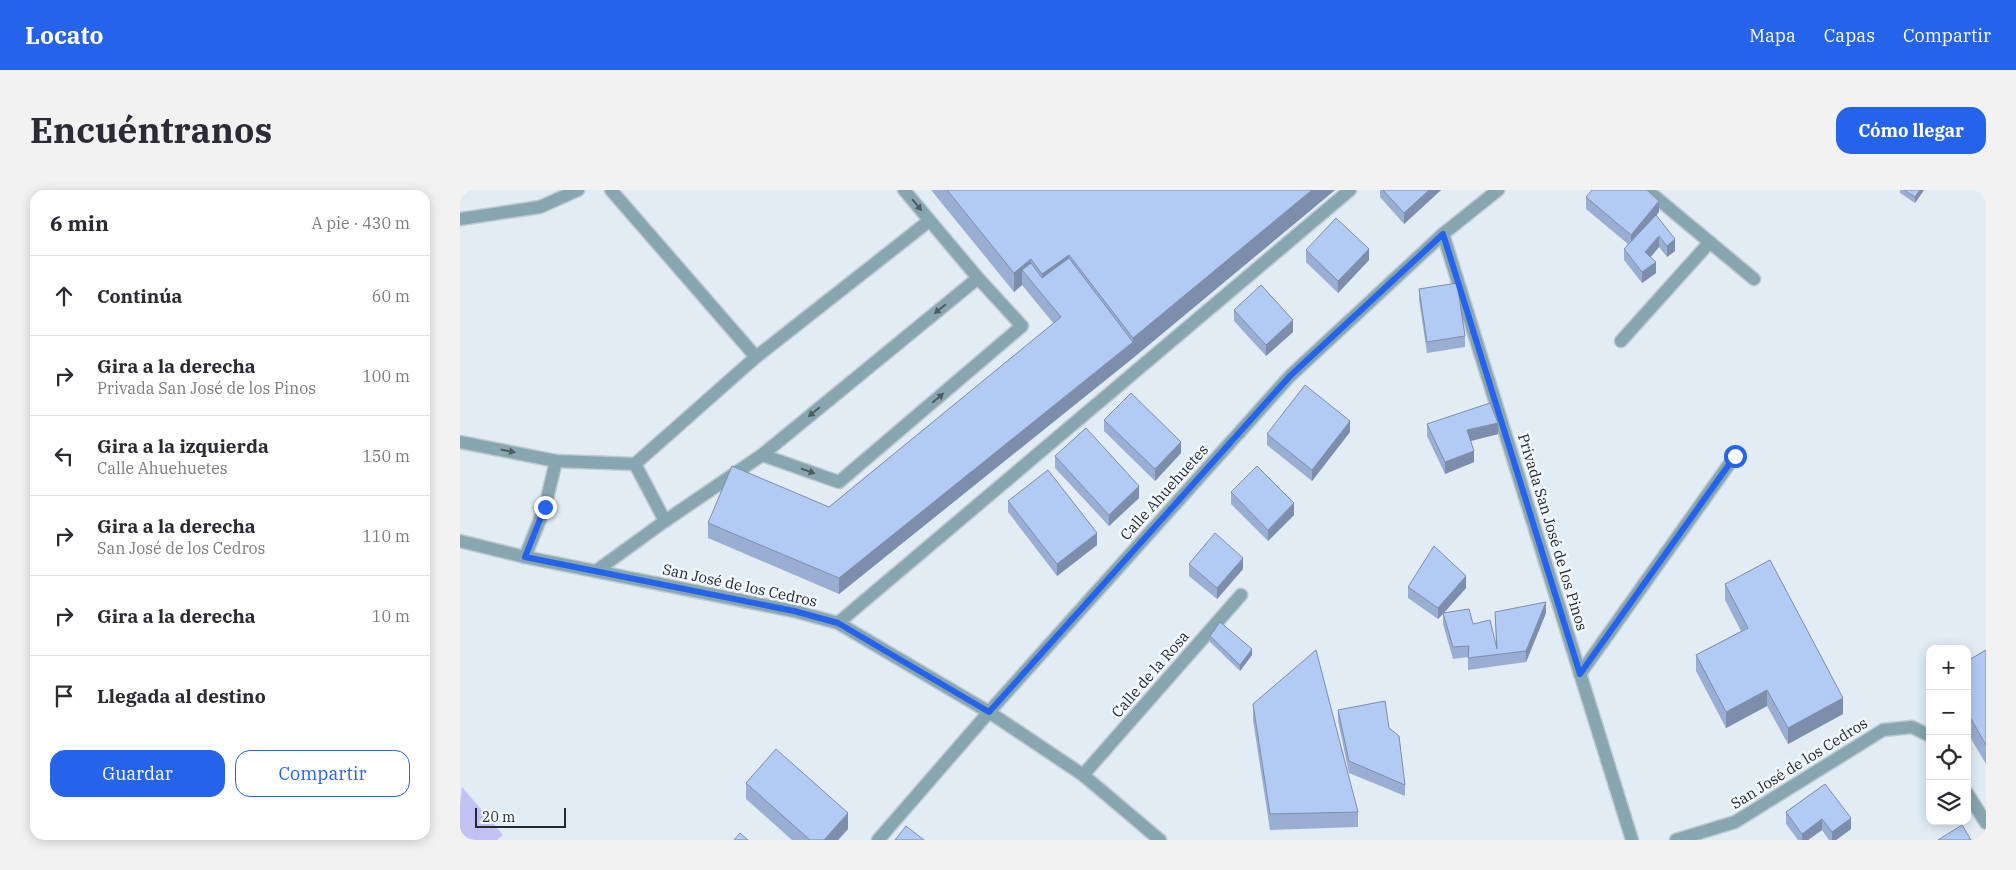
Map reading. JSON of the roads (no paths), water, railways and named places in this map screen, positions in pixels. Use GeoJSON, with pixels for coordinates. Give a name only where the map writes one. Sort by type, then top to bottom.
{"type":"FeatureCollection","features":[{"type":"Feature","properties":{"kind":"street"},"geometry":{"type":"LineString","coordinates":[[460,219],[540,207],[578,190]]}},
{"type":"Feature","properties":{"kind":"street"},"geometry":{"type":"LineString","coordinates":[[611,190],[756,357]]}},
{"type":"Feature","properties":{"kind":"street"},"geometry":{"type":"LineString","coordinates":[[762,455],[839,482],[1022,326],[978,278],[904,190]]}},
{"type":"Feature","properties":{"kind":"street"},"geometry":{"type":"LineString","coordinates":[[838,623],[1350,190]]}},
{"type":"Feature","properties":{"kind":"street","name":"Calle Ahuehuetes"},"geometry":{"type":"LineString","coordinates":[[878,840],[989,712],[1290,376],[1443,234],[1498,190]]}},
{"type":"Feature","properties":{"kind":"street"},"geometry":{"type":"LineString","coordinates":[[1647,190],[1754,279]]}},
{"type":"Feature","properties":{"kind":"street"},"geometry":{"type":"LineString","coordinates":[[460,442],[556,461],[636,464],[756,357],[929,221]]}},
{"type":"Feature","properties":{"kind":"street","name":"Privada San José de los Pinos"},"geometry":{"type":"LineString","coordinates":[[1443,234],[1632,840]]}},
{"type":"Feature","properties":{"kind":"street"},"geometry":{"type":"LineString","coordinates":[[1621,341],[1710,242]]}},
{"type":"Feature","properties":{"kind":"street"},"geometry":{"type":"LineString","coordinates":[[596,571],[762,455],[978,278]]}},
{"type":"Feature","properties":{"kind":"street"},"geometry":{"type":"LineString","coordinates":[[1580,674],[1735,456]]}},
{"type":"Feature","properties":{"kind":"street"},"geometry":{"type":"LineString","coordinates":[[525,557],[545,507],[556,461]]}},
{"type":"Feature","properties":{"kind":"street"},"geometry":{"type":"LineString","coordinates":[[636,464],[665,521]]}},
{"type":"Feature","properties":{"kind":"street","name":"San José de los Cedros"},"geometry":{"type":"LineString","coordinates":[[460,541],[525,557],[794,611],[838,623],[989,712],[1083,775],[1160,840]]}},
{"type":"Feature","properties":{"kind":"street","name":"Calle de la Rosa"},"geometry":{"type":"LineString","coordinates":[[1083,775],[1241,595]]}},
{"type":"Feature","properties":{"kind":"street","name":"San José de los Cedros"},"geometry":{"type":"LineString","coordinates":[[1676,840],[1735,822],[1883,730],[1912,727],[1928,735]]}},
{"type":"Feature","properties":{"kind":"street"},"geometry":{"type":"LineString","coordinates":[[1971,799],[1986,823]]}}]}
